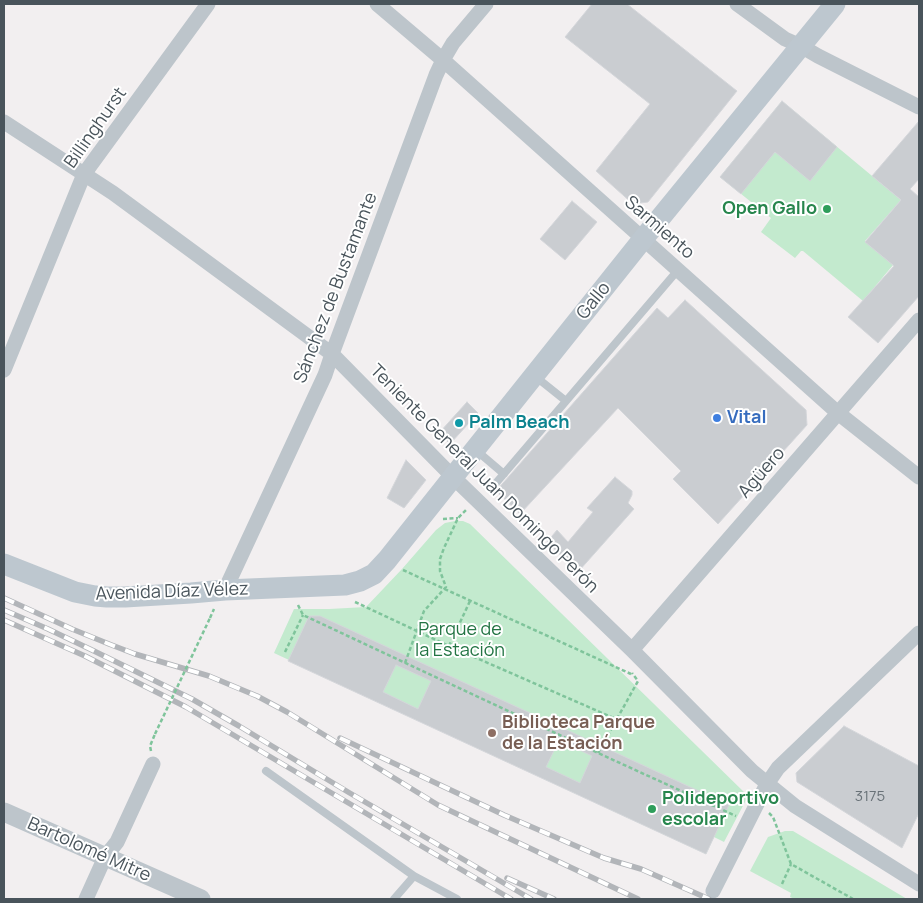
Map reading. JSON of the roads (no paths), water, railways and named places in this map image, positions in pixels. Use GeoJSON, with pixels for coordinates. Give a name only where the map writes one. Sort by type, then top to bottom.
{"type":"FeatureCollection","features":[{"type":"Feature","properties":{"kind":"main road","name":"Gallo"},"geometry":{"type":"LineString","coordinates":[[349,593],[360,582],[374,574],[386,560],[643,239],[835,4]]}},
{"type":"Feature","properties":{"kind":"main road","name":"Avenida Díaz Vélez"},"geometry":{"type":"LineString","coordinates":[[4,564],[75,592],[95,596],[125,597],[306,587],[349,593]]}},
{"type":"Feature","properties":{"kind":"street","name":"Billinghurst"},"geometry":{"type":"LineString","coordinates":[[4,370],[84,174],[208,4]]}},
{"type":"Feature","properties":{"kind":"street","name":"Sarmiento"},"geometry":{"type":"LineString","coordinates":[[376,4],[443,60],[838,413],[919,477]]}},
{"type":"Feature","properties":{"kind":"street","name":"Sánchez de Bustamante"},"geometry":{"type":"LineString","coordinates":[[225,590],[325,375],[443,60],[453,43],[486,4]]}},
{"type":"Feature","properties":{"kind":"street"},"geometry":{"type":"LineString","coordinates":[[736,4],[785,40],[801,46],[919,107]]}},
{"type":"Feature","properties":{"kind":"street","name":"Teniente General Juan Domingo Perón"},"geometry":{"type":"LineString","coordinates":[[4,122],[121,199],[332,354],[453,478],[632,650],[752,772],[795,806],[919,884]]}},
{"type":"Feature","properties":{"kind":"street","name":"Agüero"},"geometry":{"type":"LineString","coordinates":[[632,650],[919,320]]}},
{"type":"Feature","properties":{"kind":"street"},"geometry":{"type":"LineString","coordinates":[[713,891],[767,784],[778,768],[919,633]]}},
{"type":"Feature","properties":{"kind":"street"},"geometry":{"type":"LineString","coordinates":[[86,899],[105,857],[116,842],[153,764]]}},
{"type":"Feature","properties":{"kind":"street","name":"Bartolomé Mitre"},"geometry":{"type":"LineString","coordinates":[[4,812],[201,899]]}},
{"type":"Feature","properties":{"kind":"lane"},"geometry":{"type":"LineString","coordinates":[[496,483],[678,270]]}},
{"type":"Feature","properties":{"kind":"lane"},"geometry":{"type":"LineString","coordinates":[[534,376],[566,401]]}},
{"type":"Feature","properties":{"kind":"lane"},"geometry":{"type":"LineString","coordinates":[[475,450],[504,474]]}},
{"type":"Feature","properties":{"kind":"lane"},"geometry":{"type":"LineString","coordinates":[[266,772],[414,876],[457,899]]}},
{"type":"Feature","properties":{"kind":"lane"},"geometry":{"type":"LineString","coordinates":[[394,899],[414,876]]}},
{"type":"Feature","properties":{"kind":"railway"},"geometry":{"type":"LineString","coordinates":[[4,598],[109,644],[135,654],[209,676],[257,696],[287,712],[438,805],[638,899]]}},
{"type":"Feature","properties":{"kind":"railway"},"geometry":{"type":"LineString","coordinates":[[4,610],[48,629],[192,699],[531,899]]}},
{"type":"Feature","properties":{"kind":"railway"},"geometry":{"type":"LineString","coordinates":[[4,620],[85,656],[186,707],[511,899]]}},
{"type":"Feature","properties":{"kind":"railway"},"geometry":{"type":"LineString","coordinates":[[340,738],[504,815],[604,858],[641,869],[709,899]]}},
{"type":"Feature","properties":{"kind":"railway"},"geometry":{"type":"LineString","coordinates":[[507,878],[554,899]]}},
{"type":"Feature","properties":{"kind":"place","name":"Open Gallo"},"geometry":{"type":"Point","coordinates":[827,209]}},
{"type":"Feature","properties":{"kind":"place","name":"Vital"},"geometry":{"type":"Point","coordinates":[717,418]}},
{"type":"Feature","properties":{"kind":"place","name":"Palm Beach"},"geometry":{"type":"Point","coordinates":[459,423]}},
{"type":"Feature","properties":{"kind":"place","name":"Biblioteca Parque de la Estación"},"geometry":{"type":"Point","coordinates":[492,733]}},
{"type":"Feature","properties":{"kind":"place","name":"Polideportivo escolar"},"geometry":{"type":"Point","coordinates":[652,809]}},
{"type":"Feature","properties":{"kind":"park label","name":"Parque de la Estación"},"geometry":{"type":"Point","coordinates":[460,640]}}]}
